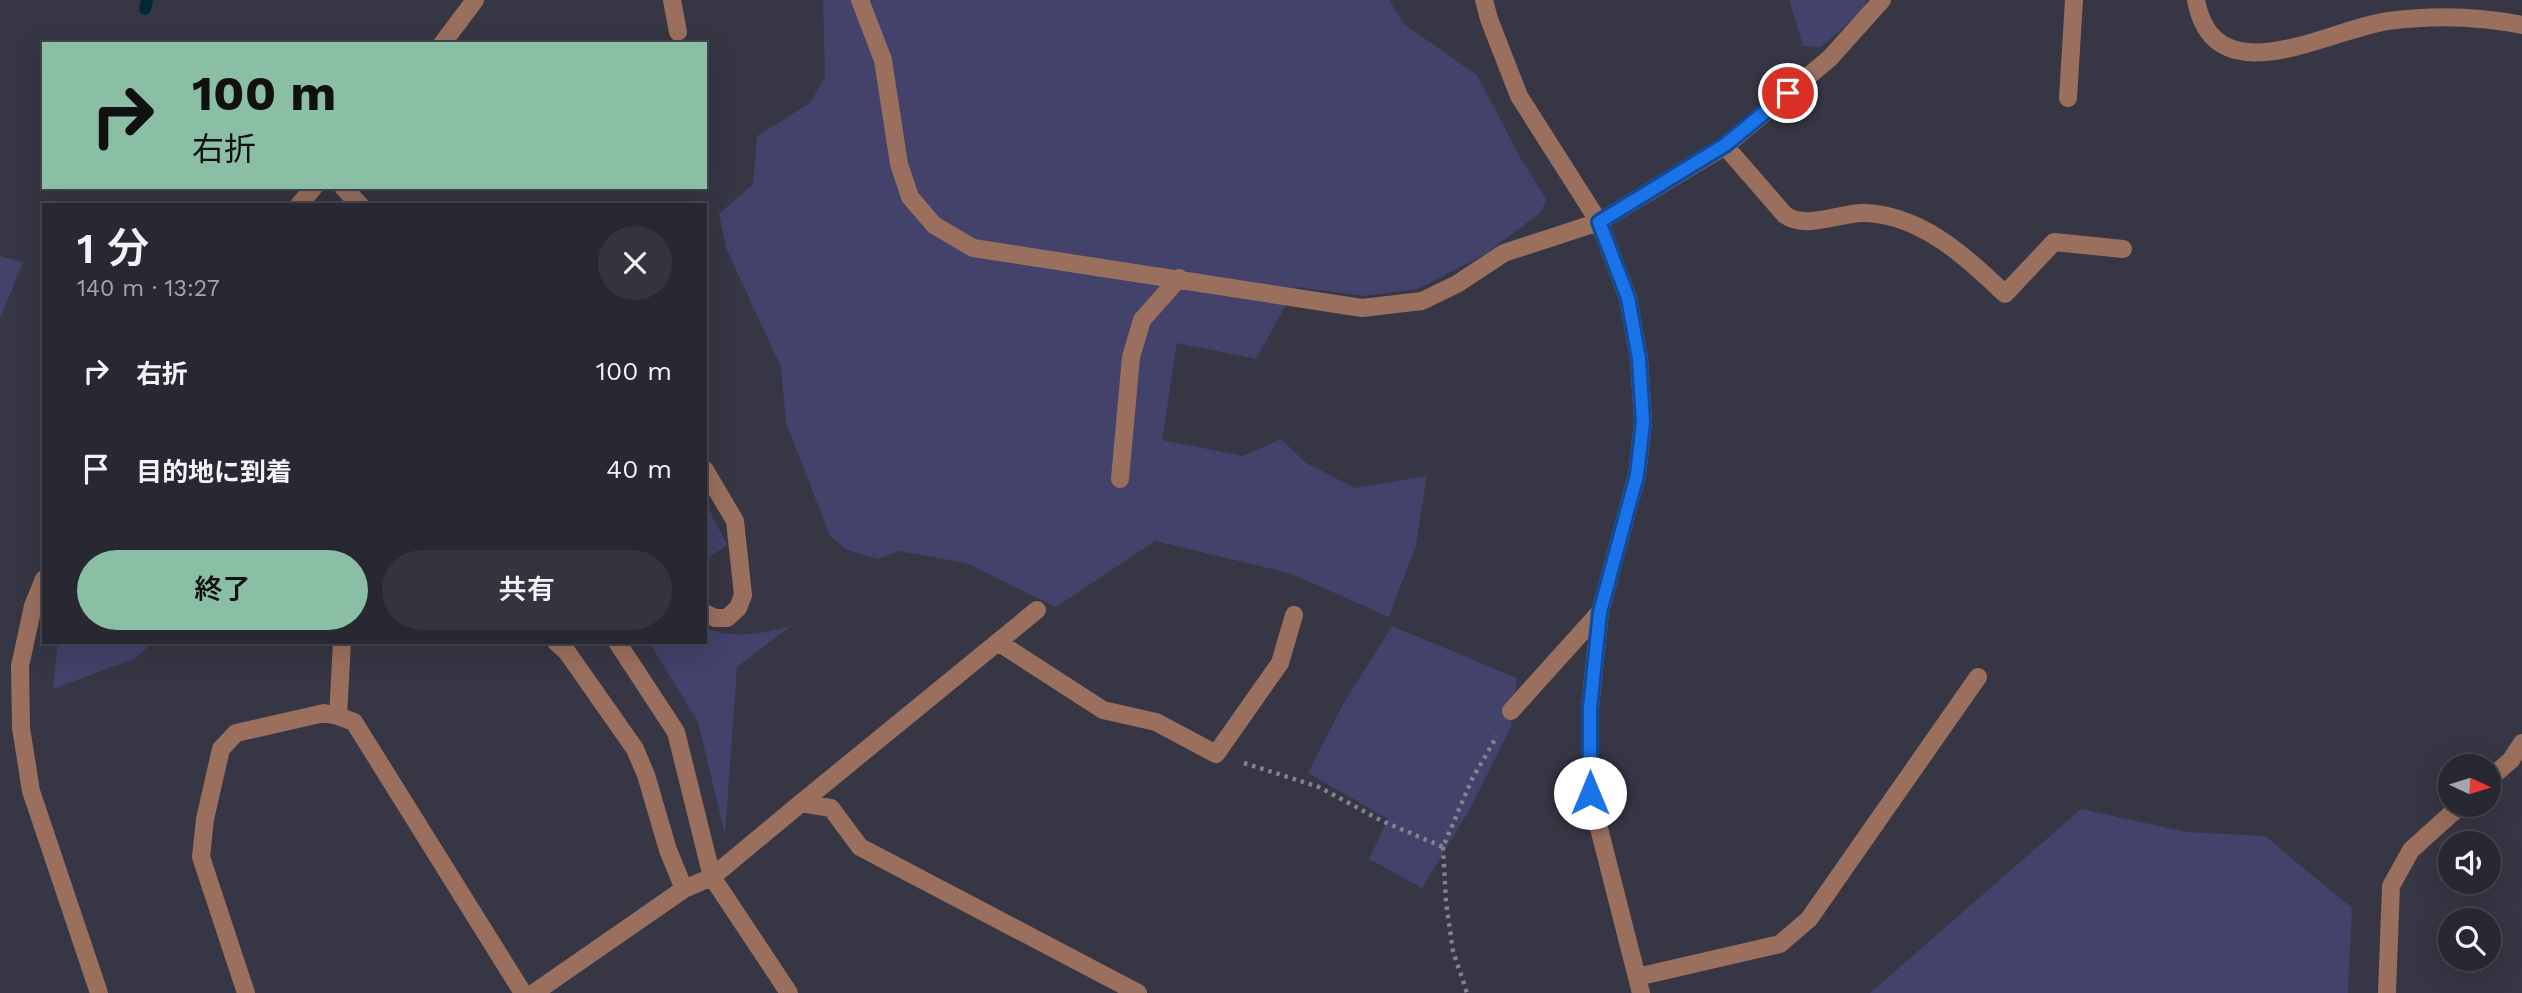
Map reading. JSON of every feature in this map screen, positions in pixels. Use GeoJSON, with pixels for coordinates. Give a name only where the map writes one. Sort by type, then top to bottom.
{"type":"FeatureCollection","features":[{"type":"Feature","properties":{"kind":"street"},"geometry":{"type":"LineString","coordinates":[[444,42],[475,0]]}},
{"type":"Feature","properties":{"kind":"street"},"geometry":{"type":"LineString","coordinates":[[672,0],[678,32]]}},
{"type":"Feature","properties":{"kind":"street"},"geometry":{"type":"LineString","coordinates":[[860,0],[883,60],[899,164],[910,197],[934,225],[973,248],[1363,308],[1422,301],[1457,284],[1504,253],[1599,222],[1725,145],[1830,58],[1882,0]]}},
{"type":"Feature","properties":{"kind":"street"},"geometry":{"type":"LineString","coordinates":[[1484,0],[1518,96],[1599,222],[1628,298],[1639,359],[1643,422],[1637,475],[1600,612],[1590,708],[1590,793],[1639,985],[1780,944],[1809,919],[1978,677]]}},
{"type":"Feature","properties":{"kind":"street"},"geometry":{"type":"LineString","coordinates":[[2068,98],[2074,0]]}},
{"type":"Feature","properties":{"kind":"street"},"geometry":{"type":"LineString","coordinates":[[2196,0],[2198,12],[2212,37],[2236,52],[2272,54],[2384,22],[2428,17],[2495,20],[2522,25]]}},
{"type":"Feature","properties":{"kind":"street"},"geometry":{"type":"LineString","coordinates":[[1725,145],[1793,221],[1808,222],[1864,213],[1888,216],[1911,224],[1946,242],[2005,294],[2054,242],[2123,249]]}},
{"type":"Feature","properties":{"kind":"street"},"geometry":{"type":"LineString","coordinates":[[301,203],[312,189]]}},
{"type":"Feature","properties":{"kind":"street"},"geometry":{"type":"LineString","coordinates":[[345,189],[358,203]]}},
{"type":"Feature","properties":{"kind":"street"},"geometry":{"type":"LineString","coordinates":[[1120,479],[1130,357],[1142,320],[1179,278]]}},
{"type":"Feature","properties":{"kind":"street"},"geometry":{"type":"LineString","coordinates":[[707,473],[735,522],[743,595],[738,608],[727,618],[707,615]]}},
{"type":"Feature","properties":{"kind":"street"},"geometry":{"type":"LineString","coordinates":[[42,584],[33,606],[20,666],[22,728],[31,791],[99,993]]}},
{"type":"Feature","properties":{"kind":"street"},"geometry":{"type":"LineString","coordinates":[[534,993],[684,889],[712,877],[1037,610]]}},
{"type":"Feature","properties":{"kind":"street"},"geometry":{"type":"LineString","coordinates":[[1511,711],[1600,612]]}},
{"type":"Feature","properties":{"kind":"street"},"geometry":{"type":"LineString","coordinates":[[998,642],[1103,710],[1156,722],[1216,754],[1280,663],[1294,615]]}},
{"type":"Feature","properties":{"kind":"street"},"geometry":{"type":"LineString","coordinates":[[338,716],[342,644]]}},
{"type":"Feature","properties":{"kind":"street"},"geometry":{"type":"LineString","coordinates":[[558,644],[567,652],[635,749],[646,775],[668,850],[684,889]]}},
{"type":"Feature","properties":{"kind":"street"},"geometry":{"type":"LineString","coordinates":[[618,644],[676,732],[712,877],[789,993]]}},
{"type":"Feature","properties":{"kind":"street"},"geometry":{"type":"LineString","coordinates":[[246,993],[201,857],[205,819],[221,749],[236,733],[324,713],[354,722],[523,993]]}},
{"type":"Feature","properties":{"kind":"street"},"geometry":{"type":"LineString","coordinates":[[2501,769],[2511,760],[2522,743]]}},
{"type":"Feature","properties":{"kind":"street"},"geometry":{"type":"LineString","coordinates":[[801,803],[831,808],[860,847],[1138,993]]}},
{"type":"Feature","properties":{"kind":"street"},"geometry":{"type":"LineString","coordinates":[[2388,993],[2390,886],[2411,850],[2448,817]]}},
{"type":"Feature","properties":{"kind":"path"},"geometry":{"type":"LineString","coordinates":[[1466,993],[1453,951],[1446,902],[1443,847],[1472,779],[1511,711]]}},
{"type":"Feature","properties":{"kind":"path"},"geometry":{"type":"LineString","coordinates":[[1216,754],[1319,787],[1382,821],[1443,847]]}},
{"type":"Feature","properties":{"kind":"shaded area"},"geometry":{"type":"Polygon","coordinates":[[[823,0],[1389,0],[1404,24],[1477,75],[1521,159],[1547,200],[1539,214],[1485,254],[1418,289],[1364,296],[1296,287],[1256,359],[1177,343],[1162,440],[1243,456],[1281,439],[1306,463],[1355,488],[1427,476],[1416,545],[1389,617],[1289,573],[1155,541],[1056,607],[966,563],[899,551],[878,559],[847,550],[830,536],[786,423],[781,367],[726,248],[719,214],[753,184],[757,136],[810,103],[825,77],[823,0]]]}},
{"type":"Feature","properties":{"kind":"shaded area"},"geometry":{"type":"Polygon","coordinates":[[[1789,0],[1867,0],[1862,11],[1821,47],[1803,46],[1789,0]]]}},
{"type":"Feature","properties":{"kind":"shaded area"},"geometry":{"type":"Polygon","coordinates":[[[0,256],[23,262],[0,319],[0,256]]]}},
{"type":"Feature","properties":{"kind":"shaded area"},"geometry":{"type":"Polygon","coordinates":[[[707,505],[727,545],[707,559],[707,505]]]}},
{"type":"Feature","properties":{"kind":"shaded area"},"geometry":{"type":"Polygon","coordinates":[[[791,626],[737,667],[725,835],[698,722],[650,644],[707,644],[707,629],[748,634],[791,626]]]}},
{"type":"Feature","properties":{"kind":"shaded area"},"geometry":{"type":"Polygon","coordinates":[[[1392,626],[1517,678],[1511,727],[1470,809],[1422,888],[1369,859],[1388,819],[1308,773],[1342,706],[1392,626]]]}},
{"type":"Feature","properties":{"kind":"shaded area"},"geometry":{"type":"Polygon","coordinates":[[[58,644],[151,644],[136,658],[53,689],[58,644]]]}},
{"type":"Feature","properties":{"kind":"shaded area"},"geometry":{"type":"Polygon","coordinates":[[[2081,809],[2187,832],[2265,836],[2352,908],[2348,993],[1870,993],[2081,809]]]}},
{"type":"Feature","properties":{"kind":"waterway"},"geometry":{"type":"LineString","coordinates":[[145,9],[147,0]]}},
{"type":"Feature","properties":{"kind":"route"},"geometry":{"type":"LineString","coordinates":[[1590,793],[1590,708],[1600,612],[1637,475],[1643,422],[1639,359],[1628,298],[1599,222],[1725,145],[1788,93]]}}]}
